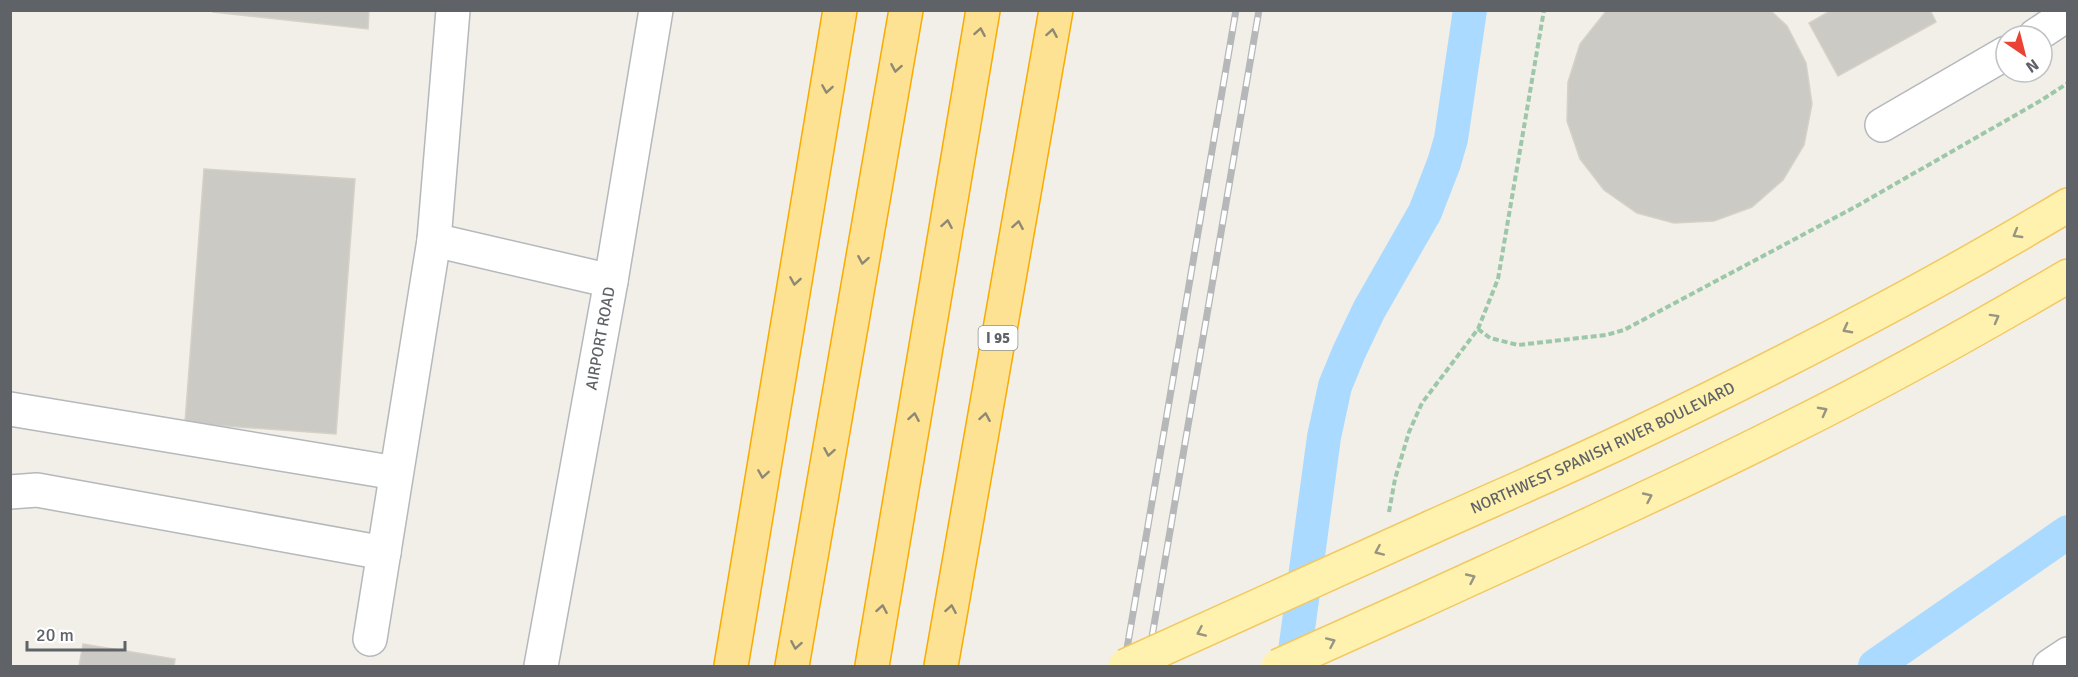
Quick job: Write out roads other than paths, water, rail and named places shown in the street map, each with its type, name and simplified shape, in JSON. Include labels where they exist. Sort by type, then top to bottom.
[{"type":"highway","points":[[731,666],[840,10]]},
{"type":"highway","points":[[792,666],[906,10]]},
{"type":"highway","points":[[872,666],[983,10]]},
{"type":"highway","name":"I 95","points":[[941,666],[1056,10]]},
{"type":"main road","name":"NORTHWEST SPANISH RIVER BOULEVARD","points":[[1125,666],[1637,435],[1746,381],[1949,273],[2067,205]]},
{"type":"main road","points":[[1278,666],[1790,429],[1987,323],[2067,276]]},
{"type":"street","points":[[370,639],[434,240],[453,10]]},
{"type":"street","name":"AIRPORT ROAD","points":[[541,666],[611,281],[656,10]]},
{"type":"street","points":[[2052,24],[2067,14]]},
{"type":"street","points":[[1882,124],[1994,60]]},
{"type":"street","points":[[434,240],[611,281]]},
{"type":"street","points":[[10,409],[396,473]]},
{"type":"street","points":[[10,492],[37,489],[384,553]]},
{"type":"street","points":[[2050,666],[2067,654]]},
{"type":"waterway","points":[[1293,666],[1324,437],[1335,386],[1369,310],[1425,212],[1444,163],[1451,139],[1470,10]]},
{"type":"waterway","points":[[1875,666],[2068,532]]},
{"type":"railway","points":[[1124,666],[1236,10]]},
{"type":"railway","points":[[1147,666],[1259,10]]}]
